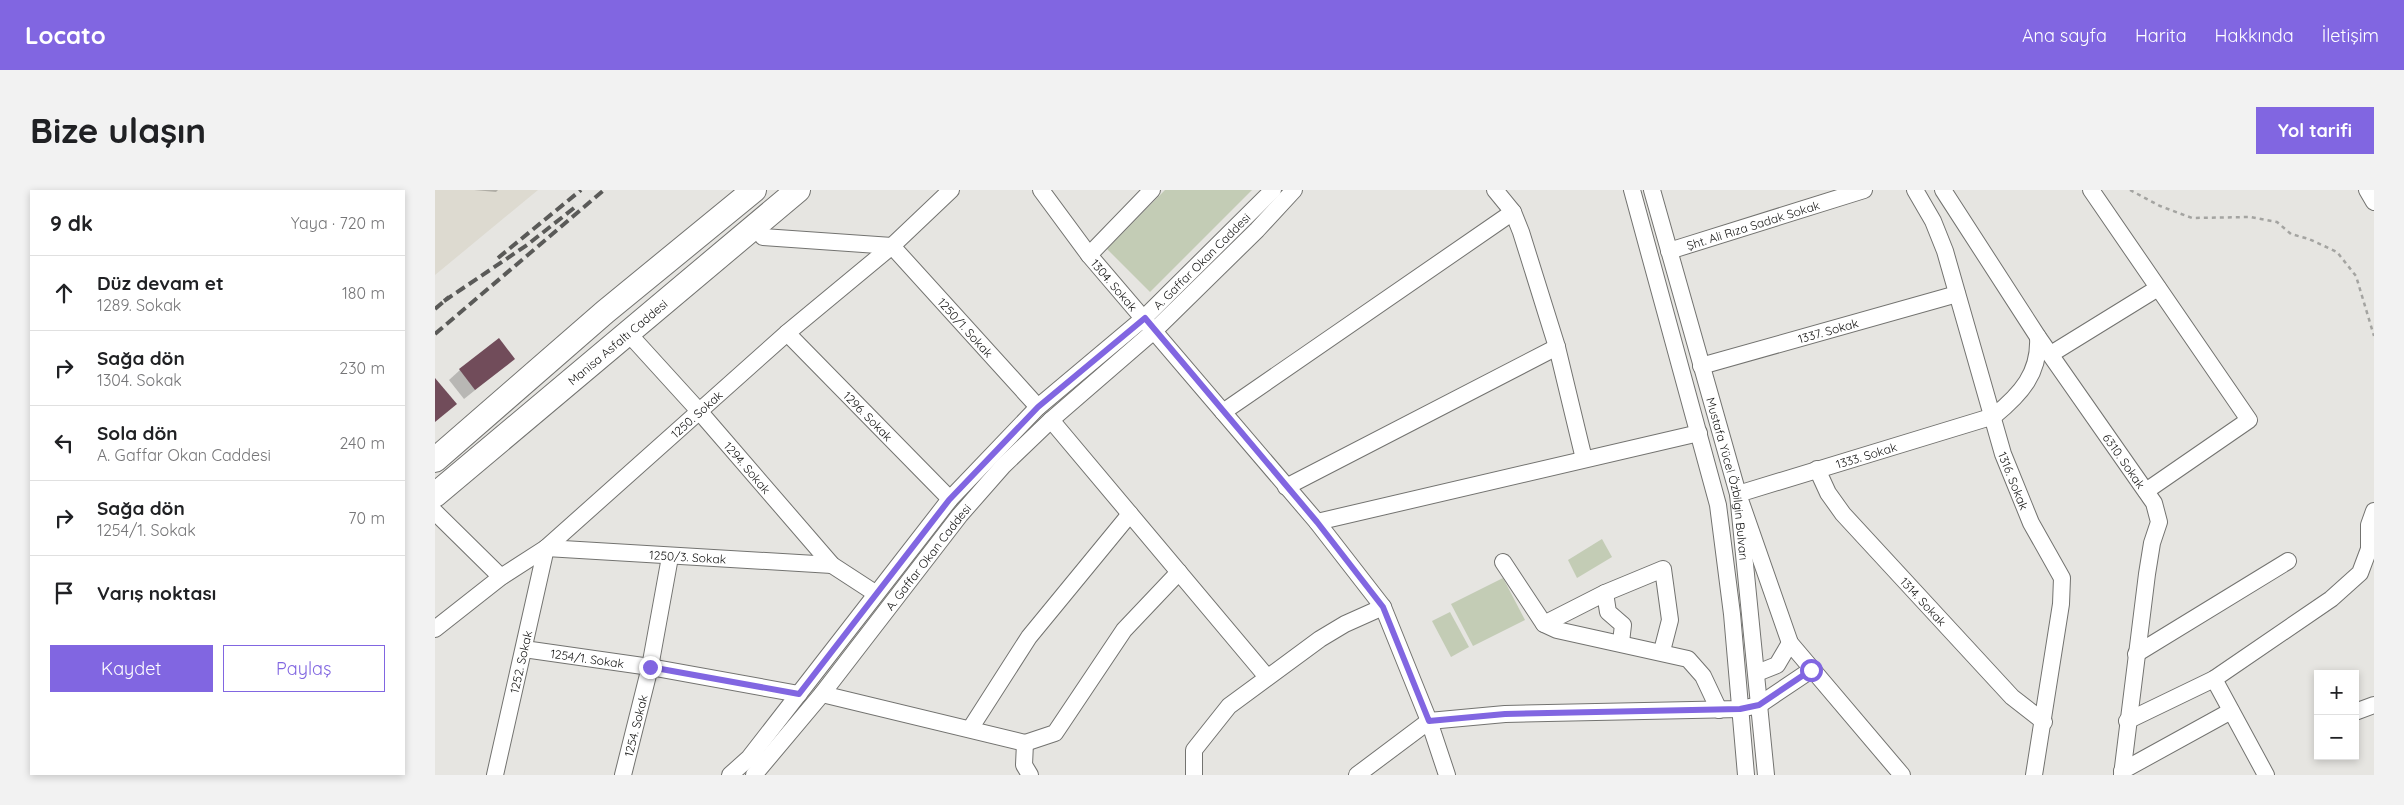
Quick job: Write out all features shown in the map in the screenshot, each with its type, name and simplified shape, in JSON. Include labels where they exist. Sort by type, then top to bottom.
[{"type":"highway","points":[[435,460],[605,312],[754,190]]},
{"type":"highway","name":"Manisa Asfaltı Caddesi","points":[[435,495],[798,190]]},
{"type":"street","name":"1250. Sokak","points":[[435,628],[501,577],[546,548],[787,333],[892,246],[951,190]]},
{"type":"street","name":"1304. Sokak","points":[[1041,190],[1089,255],[1150,324],[1285,487],[1317,522],[1383,607],[1429,721],[1447,775]]},
{"type":"street","points":[[1089,255],[1152,190]]},
{"type":"street","name":"A. Gaffar Okan Caddesi","points":[[730,775],[749,758],[875,593],[949,500],[1038,407],[1150,324],[1273,190]]},
{"type":"street","name":"A. Gaffar Okan Caddesi","points":[[754,775],[821,694],[960,515],[1003,466],[1150,324],[1257,230],[1294,190]]},
{"type":"street","points":[[1495,190],[1513,212],[1521,232],[1557,347],[1584,459]]},
{"type":"street","name":"Mustafa Yücel Özbilgin Bulvarı","points":[[1632,190],[1718,505],[1732,614],[1746,775]]},
{"type":"street","name":"Mustafa Yücel Özbilgin Bulvarı","points":[[1652,190],[1738,494],[1766,775]]},
{"type":"street","name":"Şht. Ali Rıza Sadak Sokak","points":[[1669,251],[1864,190]]},
{"type":"street","name":"1316. Sokak","points":[[1915,190],[1933,221],[1945,251],[1994,416],[2003,454],[2031,523],[2062,578],[2061,604],[2044,722],[2034,775]]},
{"type":"street","name":"6310. Sokak","points":[[1943,190],[2039,337],[2154,503],[2159,522],[2152,543],[2127,721],[2122,773]]},
{"type":"street","points":[[2091,190],[2249,420],[2146,491]]},
{"type":"street","points":[[2367,190],[2374,202]]},
{"type":"street","points":[[1223,412],[1513,212]]},
{"type":"street","points":[[763,237],[892,246]]},
{"type":"street","name":"1250/1. Sokak","points":[[892,246],[1038,407]]},
{"type":"street","points":[[2051,354],[2158,288]]},
{"type":"street","name":"1337. Sokak","points":[[1701,366],[1957,294]]},
{"type":"street","name":"1296. Sokak","points":[[787,333],[949,500]]},
{"type":"street","name":"1294. Sokak","points":[[628,334],[699,411],[832,565],[875,593]]},
{"type":"street","points":[[1994,416],[2016,396],[2035,367],[2039,355],[2039,337]]},
{"type":"street","points":[[1285,487],[1557,347]]},
{"type":"street","name":"1333. Sokak","points":[[1738,494],[1994,416]]},
{"type":"street","points":[[1051,420],[1267,677]]},
{"type":"street","points":[[1317,522],[1699,433]]},
{"type":"street","name":"1314. Sokak","points":[[1817,470],[1828,493],[1843,514],[2012,697],[2044,722]]},
{"type":"street","points":[[1738,494],[1790,644],[1902,775]]},
{"type":"street","points":[[2127,721],[2214,680],[2331,599],[2360,573],[2369,549],[2369,525],[2374,511]]},
{"type":"street","points":[[435,512],[501,577]]},
{"type":"street","points":[[970,730],[1029,637],[1130,514]]},
{"type":"street","name":"1250/3. Sokak","points":[[546,548],[670,557],[832,565]]},
{"type":"street","name":"1252. Sokak","points":[[495,775],[546,548]]},
{"type":"street","name":"1254. Sokak","points":[[623,775],[650,667],[670,557]]},
{"type":"street","points":[[2137,654],[2288,561]]},
{"type":"street","points":[[1503,562],[1544,624],[1557,630],[1621,642],[1688,659],[1703,676],[1719,710]]},
{"type":"street","points":[[1544,624],[1605,594],[1663,569],[1670,620],[1661,651]]},
{"type":"street","points":[[821,694],[1025,743],[1055,733],[1124,630],[1179,572]]},
{"type":"street","points":[[1605,594],[1608,612],[1623,625],[1621,642]]},
{"type":"street","points":[[1194,775],[1194,750],[1229,706],[1267,677],[1345,624],[1383,607]]},
{"type":"street","points":[[1757,673],[1777,665],[1790,644]]},
{"type":"street","name":"1254/1. Sokak","points":[[524,649],[650,667],[799,694]]},
{"type":"street","points":[[1357,775],[1429,721],[1505,714],[1740,709],[1759,705],[1811,670]]},
{"type":"street","points":[[2214,680],[2266,775]]},
{"type":"street","points":[[2359,711],[2374,706]]},
{"type":"street","points":[[2122,773],[2231,711]]},
{"type":"street","points":[[1025,743],[1024,764],[1030,775]]},
{"type":"path","points":[[2130,190],[2160,206],[2192,218],[2251,217],[2277,222],[2291,234],[2309,239],[2337,252],[2356,276],[2374,336]]},
{"type":"shaded area","points":[[435,190],[538,190],[435,275]]},
{"type":"green space","points":[[1165,190],[1252,190],[1150,292],[1107,249]]},
{"type":"green space","points":[[1602,539],[1612,557],[1577,578],[1568,560]]},
{"type":"green space","points":[[1503,578],[1525,620],[1473,646],[1451,604]]},
{"type":"green space","points":[[1450,612],[1469,647],[1451,657],[1432,621]]},
{"type":"building","points":[[499,338],[515,359],[475,390],[459,369]]},
{"type":"building","points":[[435,378],[457,404],[435,422]]},
{"type":"railway","points":[[498,258],[581,190]]},
{"type":"railway","points":[[435,334],[604,190]]},
{"type":"railway","points":[[444,301],[527,245],[574,208]]},
{"type":"railway","points":[[435,309],[449,297]]},
{"type":"route","points":[[650,667],[799,694],[875,593],[949,500],[1038,407],[1145,318],[1285,487],[1317,522],[1383,607],[1429,721],[1505,714],[1740,709],[1759,705],[1811,670]]}]
